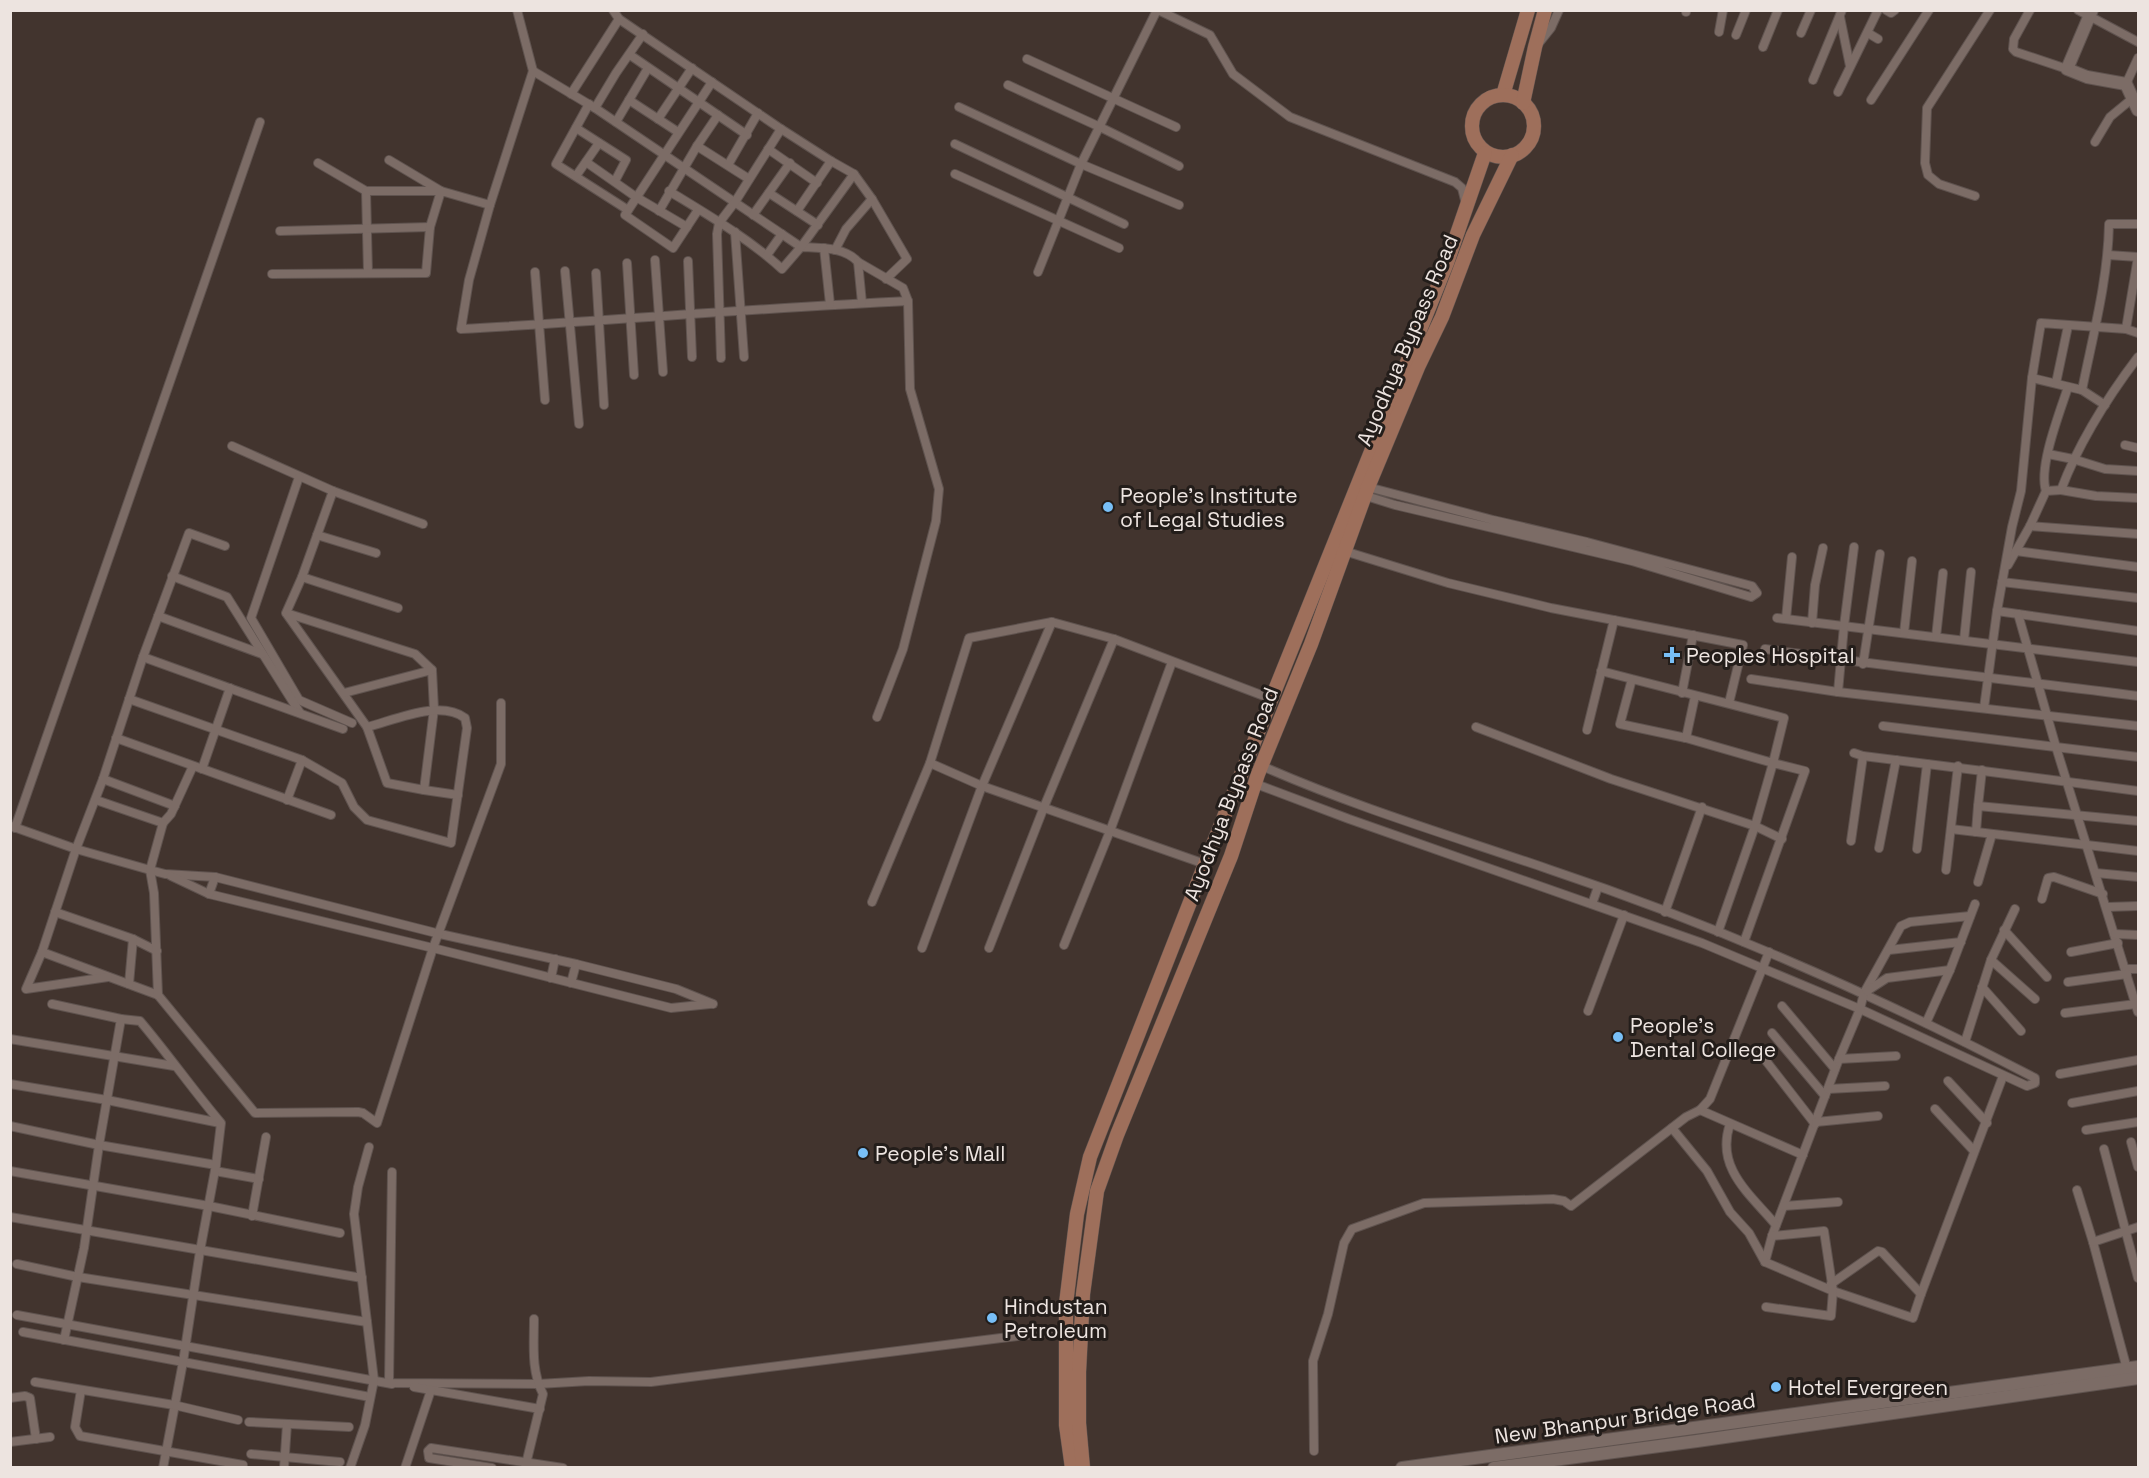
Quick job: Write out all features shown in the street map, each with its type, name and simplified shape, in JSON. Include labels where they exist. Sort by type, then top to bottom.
[{"type":"main road","points":[[1523,102],[1534,47],[1545,10]]},
{"type":"main road","points":[[1507,95],[1525,15]]},
{"type":"main road","points":[[1507,95],[1523,102],[1530,112],[1533,120],[1533,134],[1525,147],[1512,155],[1503,157],[1485,153],[1474,136],[1472,123],[1476,110],[1483,101],[1494,96],[1507,95]]},
{"type":"main road","name":"Ayodhya Bypass Road","points":[[1083,1467],[1072,1414],[1079,1372],[1089,1241],[1099,1187],[1117,1135],[1231,856],[1339,549],[1403,388],[1485,153]]},
{"type":"main road","name":"Ayodhya Bypass Road","points":[[1403,388],[1442,317],[1473,235],[1512,155]]},
{"type":"main road","name":"Ayodhya Bypass Road","points":[[1072,1467],[1072,1414],[1065,1304],[1077,1214],[1090,1157],[1272,699],[1339,549]]},
{"type":"main road","points":[[1244,768],[1259,775]]},
{"type":"main road","points":[[1065,1304],[1083,1304]]},
{"type":"street","points":[[517,10],[533,71],[490,204],[469,280],[461,329],[689,316],[830,304],[908,301]]},
{"type":"street","points":[[613,10],[619,19],[781,129],[854,174],[872,199],[907,259],[886,279]]},
{"type":"street","points":[[1038,272],[1081,164],[1158,10],[1210,35],[1233,74],[1290,117],[1455,182],[1462,188],[1467,208]]},
{"type":"street","points":[[1534,47],[1551,28],[1559,10]]},
{"type":"street","points":[[1719,32],[1723,10]]},
{"type":"street","points":[[1736,35],[1746,10]]},
{"type":"street","points":[[1763,47],[1778,10]]},
{"type":"street","points":[[1801,33],[1811,10]]},
{"type":"street","points":[[1838,92],[1878,10]]},
{"type":"street","points":[[1886,10],[1891,13],[1895,10]]},
{"type":"street","points":[[1871,100],[1929,10]]},
{"type":"street","points":[[1975,196],[1939,184],[1928,175],[1925,163],[1927,108],[1990,10]]},
{"type":"street","points":[[2030,10],[2014,39],[2013,49],[2016,52],[2087,77],[2126,84]]},
{"type":"street","points":[[2067,69],[2086,12],[2139,42]]},
{"type":"street","points":[[1840,13],[1850,66]]},
{"type":"street","points":[[1813,80],[1840,13]]},
{"type":"street","points":[[571,94],[619,19]]},
{"type":"street","points":[[1868,33],[1878,39]]},
{"type":"street","points":[[628,210],[556,164],[576,128],[644,34]]},
{"type":"street","points":[[630,56],[747,135]]},
{"type":"street","points":[[2126,84],[2139,58]]},
{"type":"street","points":[[1027,59],[1176,127]]},
{"type":"street","points":[[616,122],[648,68]]},
{"type":"street","points":[[658,119],[692,68]]},
{"type":"street","points":[[533,71],[592,106],[801,247],[824,248],[853,256],[858,262],[903,288],[908,301],[910,389],[939,489],[936,521],[918,594],[903,649],[877,717]]},
{"type":"street","points":[[698,210],[673,248],[625,215],[712,82]]},
{"type":"street","points":[[2126,84],[2139,110]]},
{"type":"street","points":[[1008,85],[1100,126],[1179,166]]},
{"type":"street","points":[[2096,142],[2110,117],[2133,98]]},
{"type":"street","points":[[629,100],[678,132]]},
{"type":"street","points":[[959,107],[1081,164],[1179,205]]},
{"type":"street","points":[[728,165],[758,113]]},
{"type":"street","points":[[659,211],[669,191],[718,115]]},
{"type":"street","points":[[165,874],[215,877],[440,934],[676,988],[713,1004],[671,1008],[209,894],[165,874],[76,849],[13,827],[260,122]]},
{"type":"street","points":[[576,128],[626,160],[615,181]]},
{"type":"street","points":[[721,358],[718,314],[717,234],[719,223],[781,129]]},
{"type":"street","points":[[576,176],[599,143]]},
{"type":"street","points":[[955,144],[1125,224]]},
{"type":"street","points":[[697,146],[749,179]]},
{"type":"street","points":[[768,149],[817,183]]},
{"type":"street","points":[[389,160],[441,191]]},
{"type":"street","points":[[797,211],[831,161]]},
{"type":"street","points":[[586,162],[636,197],[687,227]]},
{"type":"street","points":[[318,163],[366,190],[441,191],[490,204]]},
{"type":"street","points":[[753,215],[790,163]]},
{"type":"street","points":[[669,191],[735,232],[782,269],[818,225],[854,174]]},
{"type":"street","points":[[955,174],[1119,248]]},
{"type":"street","points":[[366,190],[368,273]]},
{"type":"street","points":[[272,274],[426,273],[430,227],[441,191]]},
{"type":"street","points":[[769,193],[818,225]]},
{"type":"street","points":[[835,250],[846,229],[872,199]]},
{"type":"street","points":[[2082,390],[2108,255],[2109,224],[2139,224]]},
{"type":"street","points":[[280,231],[430,227]]},
{"type":"street","points":[[735,232],[744,357]]},
{"type":"street","points":[[767,255],[782,234]]},
{"type":"street","points":[[824,248],[830,304]]},
{"type":"street","points":[[2108,255],[2138,257],[2126,329]]},
{"type":"street","points":[[656,260],[663,372]]},
{"type":"street","points":[[688,261],[692,357]]},
{"type":"street","points":[[858,262],[862,303]]},
{"type":"street","points":[[627,263],[634,375]]},
{"type":"street","points":[[565,271],[579,424]]},
{"type":"street","points":[[535,272],[545,400]]},
{"type":"street","points":[[596,273],[604,405]]},
{"type":"street","points":[[1984,708],[1997,611],[2012,526],[2021,491],[2032,378],[2041,323],[2126,329],[2139,333]]},
{"type":"street","points":[[2056,383],[2068,326]]},
{"type":"street","points":[[2061,490],[2073,459],[2105,405],[2139,357]]},
{"type":"street","points":[[2032,378],[2082,390],[2105,405]]},
{"type":"street","points":[[2005,571],[2046,491],[2043,481],[2048,454],[2068,387]]},
{"type":"street","points":[[2125,445],[2139,448]]},
{"type":"street","points":[[232,446],[299,477],[423,524]]},
{"type":"street","points":[[2048,454],[2105,469],[2139,471]]},
{"type":"street","points":[[299,477],[251,618],[299,700],[352,723]]},
{"type":"street","points":[[286,613],[302,577],[333,490]]},
{"type":"street","points":[[1361,490],[1396,501],[1632,561],[1751,597],[1757,593],[1752,586],[1587,542],[1396,501]]},
{"type":"street","points":[[2046,491],[2061,490],[2096,496],[2139,498]]},
{"type":"street","points":[[2030,526],[2139,534]]},
{"type":"street","points":[[112,977],[26,989],[42,952],[76,849],[96,800],[143,657],[189,533],[225,546]]},
{"type":"street","points":[[317,535],[376,554]]},
{"type":"street","points":[[1838,692],[1854,547]]},
{"type":"street","points":[[1812,623],[1815,585],[1823,548]]},
{"type":"street","points":[[1339,549],[1448,583],[1551,608],[1743,645],[1729,704]]},
{"type":"street","points":[[2016,551],[2139,567]]},
{"type":"street","points":[[1863,664],[1880,554]]},
{"type":"street","points":[[1792,557],[1782,618],[2139,663]]},
{"type":"street","points":[[1904,633],[1912,561]]},
{"type":"street","points":[[1964,640],[1971,572]]},
{"type":"street","points":[[1936,637],[1943,573]]},
{"type":"street","points":[[172,576],[227,597],[300,713]]},
{"type":"street","points":[[302,577],[398,608]]},
{"type":"street","points":[[2002,582],[2139,598]]},
{"type":"street","points":[[1997,611],[2139,631]]},
{"type":"street","points":[[286,613],[415,654],[432,670],[434,709],[424,790]]},
{"type":"street","points":[[286,613],[367,727],[387,783],[458,795]]},
{"type":"street","points":[[2018,614],[2066,782],[2137,1007],[2065,1013]]},
{"type":"street","points":[[158,616],[262,654]]},
{"type":"street","points":[[1587,730],[1614,620]]},
{"type":"street","points":[[872,902],[930,763],[969,638],[1052,622],[1114,639],[1272,699]]},
{"type":"street","points":[[922,948],[982,786],[1052,622]]},
{"type":"street","points":[[1682,693],[1693,635]]},
{"type":"street","points":[[989,948],[1044,807],[1114,639]]},
{"type":"street","points":[[1765,649],[1863,664],[1987,676],[2139,696]]},
{"type":"street","points":[[143,657],[343,729]]},
{"type":"street","points":[[1064,945],[1110,831],[1172,662]]},
{"type":"street","points":[[344,693],[432,670]]},
{"type":"street","points":[[1601,671],[1784,718],[1755,826],[1718,932]]},
{"type":"street","points":[[1632,679],[1620,724],[1686,738],[1805,771],[1744,942]]},
{"type":"street","points":[[1751,679],[1838,692],[2139,726]]},
{"type":"street","points":[[202,769],[230,688]]},
{"type":"street","points":[[1686,738],[1695,696]]},
{"type":"street","points":[[129,699],[302,760],[342,783],[354,807],[367,820],[451,843],[467,728],[465,718],[459,714],[434,709],[367,727]]},
{"type":"street","points":[[42,952],[158,995],[255,1113],[358,1112],[377,1123],[433,948],[501,764],[501,703]]},
{"type":"street","points":[[1883,726],[2139,758]]},
{"type":"street","points":[[1476,727],[1611,779],[1755,826],[1782,839]]},
{"type":"street","points":[[116,738],[331,815]]},
{"type":"street","points":[[1851,841],[1858,754],[2139,791]]},
{"type":"street","points":[[287,800],[302,760]]},
{"type":"street","points":[[1879,848],[1896,760]]},
{"type":"street","points":[[930,763],[982,786],[1205,864]]},
{"type":"street","points":[[1917,849],[1927,764]]},
{"type":"street","points":[[158,995],[154,893],[150,870],[163,823],[171,814],[193,766]]},
{"type":"street","points":[[1946,870],[1958,766]]},
{"type":"street","points":[[1976,832],[1982,770]]},
{"type":"street","points":[[1259,775],[1356,805],[1598,887],[1744,942],[1864,993],[2035,1078],[2036,1083],[2027,1086],[1860,1009],[1674,933],[1349,819],[1259,775]]},
{"type":"street","points":[[103,779],[175,806]]},
{"type":"street","points":[[96,800],[163,823]]},
{"type":"street","points":[[1349,819],[1356,805]]},
{"type":"street","points":[[1978,806],[2139,821]]},
{"type":"street","points":[[1665,912],[1702,807]]},
{"type":"street","points":[[1951,829],[2139,851]]},
{"type":"street","points":[[1978,882],[1992,834]]},
{"type":"street","points":[[2096,873],[2139,877]]},
{"type":"street","points":[[2042,899],[2048,878],[2054,876],[2103,894]]},
{"type":"street","points":[[209,894],[215,877]]},
{"type":"street","points":[[1592,904],[1598,887]]},
{"type":"street","points":[[1926,1023],[1976,904]]},
{"type":"street","points":[[2107,906],[2139,906]]},
{"type":"street","points":[[1965,1042],[1991,960],[2015,909]]},
{"type":"street","points":[[55,912],[133,939],[157,951]]},
{"type":"street","points":[[1588,1011],[1624,915]]},
{"type":"street","points":[[1765,1262],[1776,1225],[1860,1009],[1864,993],[1901,926],[1910,922],[1970,916]]},
{"type":"street","points":[[1674,933],[1679,917]]},
{"type":"street","points":[[2004,930],[2047,977]]},
{"type":"street","points":[[2071,952],[2116,938],[2139,935]]},
{"type":"street","points":[[129,984],[133,939]]},
{"type":"street","points":[[1889,950],[1960,942]]},
{"type":"street","points":[[1314,1451],[1313,1361],[1328,1314],[1344,1243],[1352,1229],[1424,1203],[1553,1199],[1564,1201],[1572,1206],[1672,1128],[1691,1114],[1701,1110],[1710,1099],[1769,952]]},
{"type":"street","points":[[551,978],[555,959]]},
{"type":"street","points":[[1991,960],[2035,999]]},
{"type":"street","points":[[571,983],[576,964]]},
{"type":"street","points":[[2068,982],[2139,969]]},
{"type":"street","points":[[1864,993],[1887,978],[1950,970]]},
{"type":"street","points":[[1982,987],[2021,1031]]},
{"type":"street","points":[[52,1004],[140,1021],[221,1124],[183,1362],[163,1467]]},
{"type":"street","points":[[1782,1006],[1835,1070]]},
{"type":"street","points":[[64,1340],[94,1187],[121,1019]]},
{"type":"street","points":[[1772,1033],[1827,1093]]},
{"type":"street","points":[[10,1039],[174,1066]]},
{"type":"street","points":[[1839,1059],[1896,1056]]},
{"type":"street","points":[[1763,1057],[1816,1123]]},
{"type":"street","points":[[2060,1074],[2139,1060]]},
{"type":"street","points":[[1672,1128],[1707,1171],[1730,1212],[1749,1233],[1765,1262],[1913,1318],[2003,1076]]},
{"type":"street","points":[[1948,1081],[1987,1123]]},
{"type":"street","points":[[10,1084],[107,1100],[221,1124]]},
{"type":"street","points":[[1827,1093],[1885,1086]]},
{"type":"street","points":[[2073,1103],[2139,1091]]},
{"type":"street","points":[[1935,1109],[1974,1151]]},
{"type":"street","points":[[1701,1110],[1803,1155]]},
{"type":"street","points":[[1816,1123],[1878,1116]]},
{"type":"street","points":[[2085,1130],[2139,1122]]},
{"type":"street","points":[[1730,1124],[1725,1145],[1729,1163],[1740,1183],[1776,1225]]},
{"type":"street","points":[[10,1126],[258,1179]]},
{"type":"street","points":[[252,1216],[266,1137]]},
{"type":"street","points":[[2132,1142],[2139,1167]]},
{"type":"street","points":[[350,1467],[365,1425],[374,1380],[354,1214],[358,1187],[369,1147]]},
{"type":"street","points":[[2104,1149],[2139,1278]]},
{"type":"street","points":[[10,1170],[340,1233]]},
{"type":"street","points":[[389,1383],[392,1172]]},
{"type":"street","points":[[2077,1190],[2133,1368]]},
{"type":"street","points":[[1784,1206],[1838,1202]]},
{"type":"street","points":[[10,1217],[362,1278]]},
{"type":"street","points":[[2093,1242],[2139,1227]]},
{"type":"street","points":[[1766,1307],[1831,1316],[1832,1287],[1824,1231],[1772,1236]]},
{"type":"street","points":[[1832,1287],[1878,1251],[1882,1252],[1921,1294]]},
{"type":"street","points":[[17,1264],[78,1277],[367,1322]]},
{"type":"street","points":[[17,1315],[540,1409]]},
{"type":"street","points":[[526,1465],[543,1394],[538,1384],[533,1360],[534,1319]]},
{"type":"street","points":[[389,1383],[651,1382],[1065,1330]]},
{"type":"street","points":[[23,1332],[370,1397]]},
{"type":"street","name":"New Bhanpur Bridge Road","points":[[1402,1467],[2133,1368]]},
{"type":"street","name":"New Bhanpur Bridge Road","points":[[1494,1467],[1696,1442],[2139,1378]]},
{"type":"street","points":[[35,1382],[174,1405],[238,1420]]},
{"type":"street","points":[[81,1390],[75,1427],[80,1436],[243,1466]]},
{"type":"street","points":[[405,1467],[430,1390]]},
{"type":"street","points":[[10,1398],[25,1396],[30,1398],[36,1439]]},
{"type":"street","points":[[249,1422],[349,1427]]},
{"type":"street","points":[[284,1467],[287,1424]]},
{"type":"street","points":[[10,1442],[50,1437]]},
{"type":"street","points":[[492,1467],[429,1458],[428,1451],[431,1448],[526,1465],[563,1467]]},
{"type":"street","points":[[251,1454],[340,1462]]},
{"type":"place","name":"People's Institute of Legal Studies","points":[[1108,507]]},
{"type":"place","name":"Peoples Hospital","points":[[1672,655]]},
{"type":"place","name":"People's Dental College","points":[[1618,1037]]},
{"type":"place","name":"People's Mall","points":[[863,1153]]},
{"type":"place","name":"Hindustan Petroleum","points":[[992,1318]]},
{"type":"place","name":"Hotel Evergreen","points":[[1776,1387]]}]
